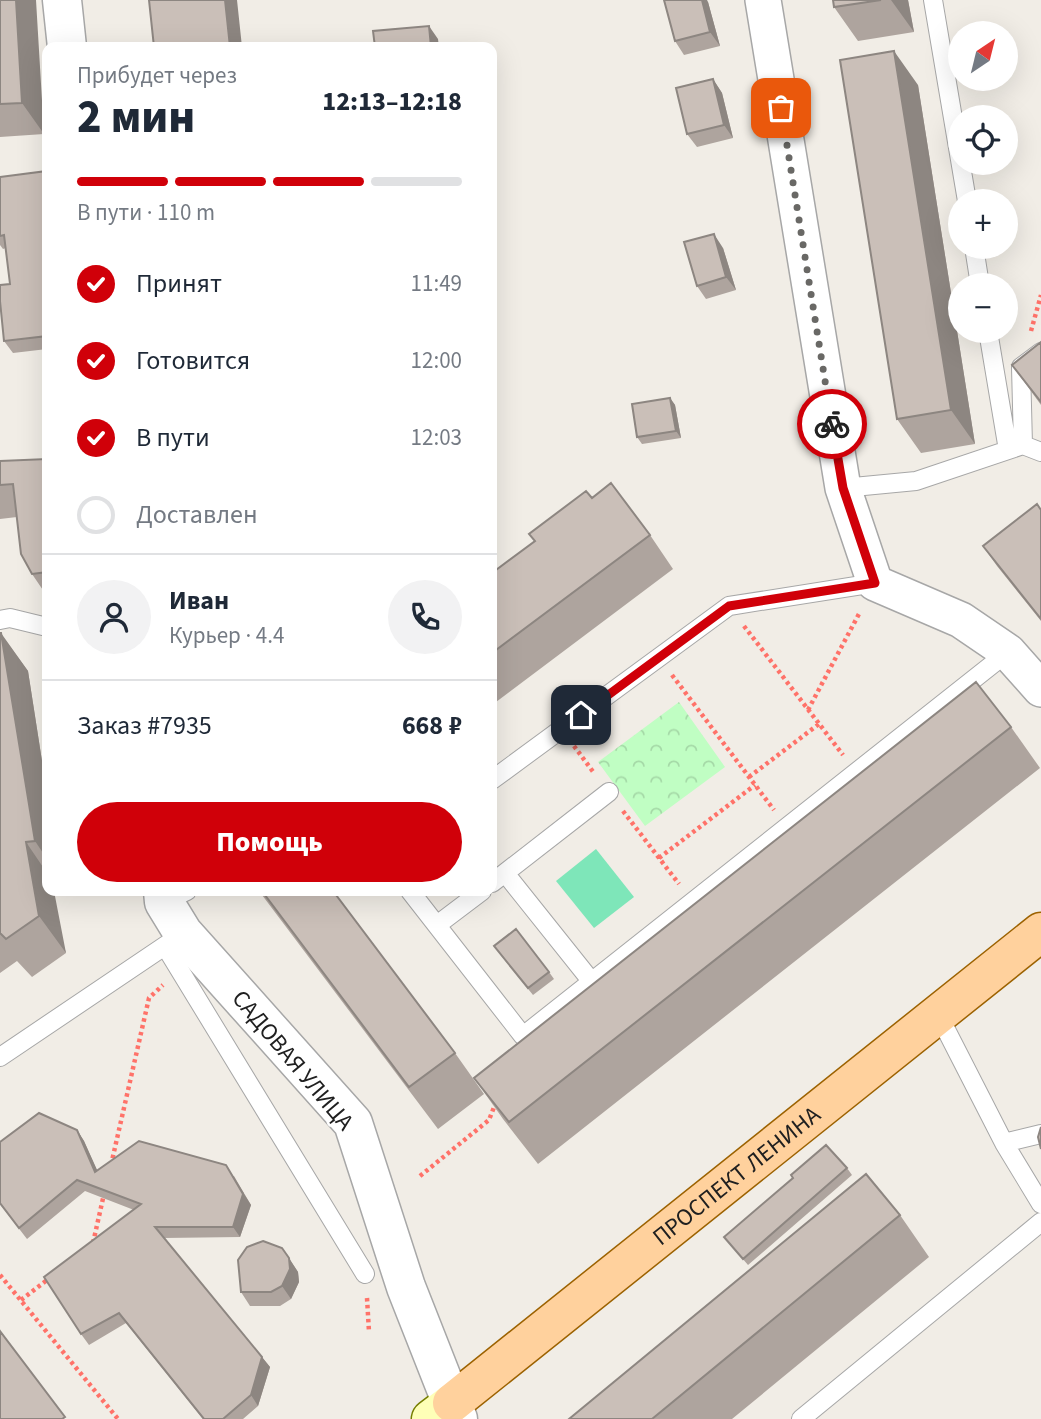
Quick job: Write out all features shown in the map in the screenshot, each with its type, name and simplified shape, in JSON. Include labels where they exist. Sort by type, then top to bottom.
[{"type":"main road","name":"ПРОСПЕКТ ЛЕНИНА","points":[[447,1414],[1041,932]]},
{"type":"street","points":[[62,0],[66,42]]},
{"type":"street","points":[[763,0],[843,488],[875,583],[961,621],[1008,652],[1041,689]]},
{"type":"street","name":"САДОВАЯ УЛИЦА","points":[[172,912],[353,1124],[447,1414]]},
{"type":"lane","points":[[933,0],[965,189]]},
{"type":"lane","points":[[991,343],[1015,448]]},
{"type":"lane","points":[[1015,448],[1021,367],[1041,352]]},
{"type":"lane","points":[[843,488],[916,481],[1015,448],[1041,452]]},
{"type":"lane","points":[[497,776],[729,606],[875,583]]},
{"type":"lane","points":[[0,620],[10,618],[42,626]]},
{"type":"lane","points":[[414,896],[523,1036],[1008,652]]},
{"type":"lane","points":[[592,982],[499,878],[609,792]]},
{"type":"lane","points":[[437,925],[475,896]]},
{"type":"lane","points":[[0,1058],[172,912],[365,1274]]},
{"type":"lane","points":[[938,1014],[1004,1143],[1041,1204]]},
{"type":"lane","points":[[1004,1143],[1041,1134]]},
{"type":"lane","points":[[801,1419],[1041,1222]]},
{"type":"path","points":[[808,710],[875,583]]},
{"type":"path","points":[[729,606],[856,772]]},
{"type":"path","points":[[659,657],[787,827]]},
{"type":"path","points":[[749,777],[819,724]]},
{"type":"path","points":[[561,729],[692,902]]},
{"type":"path","points":[[659,858],[755,785]]},
{"type":"path","points":[[110,1168],[149,998],[167,981]]},
{"type":"path","points":[[420,1175],[489,1120],[499,1096]]},
{"type":"path","points":[[92,1246],[104,1194]]},
{"type":"path","points":[[0,1275],[118,1419]]},
{"type":"path","points":[[21,1300],[51,1277]]},
{"type":"green space","points":[[679,702],[725,767],[645,826],[598,762]]},
{"type":"green space","points":[[596,849],[634,897],[594,928],[556,881]]},
{"type":"building","points":[[0,0],[16,0],[22,103],[0,104]]},
{"type":"building","points":[[149,0],[225,0],[229,42],[153,42]]},
{"type":"building","points":[[664,0],[702,0],[710,32],[675,41]]},
{"type":"building","points":[[833,0],[881,0],[834,7]]},
{"type":"building","points":[[429,26],[431,42],[374,42],[373,31]]},
{"type":"building","points":[[894,51],[951,410],[897,419],[840,60]]},
{"type":"building","points":[[713,79],[724,125],[687,134],[676,88]]},
{"type":"building","points":[[42,172],[42,337],[4,341],[0,285],[10,284],[4,235],[0,236],[0,177]]},
{"type":"building","points":[[714,234],[726,277],[697,286],[684,242]]},
{"type":"building","points":[[1041,342],[1041,402],[1012,365]]},
{"type":"building","points":[[670,398],[676,431],[637,437],[632,404]]},
{"type":"building","points":[[42,459],[42,573],[32,574],[21,554],[13,484],[0,485],[0,461]]},
{"type":"building","points":[[611,483],[650,535],[497,649],[497,569],[535,541],[529,534],[586,491],[592,498]]},
{"type":"building","points":[[1037,504],[1041,510],[1041,619],[983,546]]},
{"type":"building","points":[[0,633],[35,841],[26,842],[39,916],[6,939],[0,933]]},
{"type":"building","points":[[976,682],[1011,727],[509,1122],[474,1078]]},
{"type":"building","points":[[266,896],[337,896],[455,1053],[409,1087]]},
{"type":"building","points":[[516,929],[549,972],[528,988],[494,946]]},
{"type":"building","points":[[39,1113],[77,1130],[95,1172],[139,1141],[226,1165],[243,1194],[233,1227],[155,1227],[262,1357],[251,1395],[223,1419],[204,1419],[119,1313],[81,1334],[44,1277],[141,1204],[77,1180],[19,1228],[0,1203],[0,1142]]},
{"type":"building","points":[[1041,1127],[1041,1149],[1038,1137]]},
{"type":"building","points":[[826,1145],[847,1168],[743,1259],[724,1237],[793,1178],[791,1175]]},
{"type":"building","points":[[866,1174],[900,1215],[652,1419],[569,1419]]},
{"type":"building","points":[[263,1241],[282,1248],[289,1258],[290,1269],[282,1286],[271,1292],[241,1292],[238,1260],[247,1247]]},
{"type":"building","points":[[0,1331],[65,1417],[0,1419]]},
{"type":"way so far","points":[[781,108],[832,424]]},
{"type":"route","points":[[581,715],[729,606],[875,583],[843,488],[832,424]]}]
